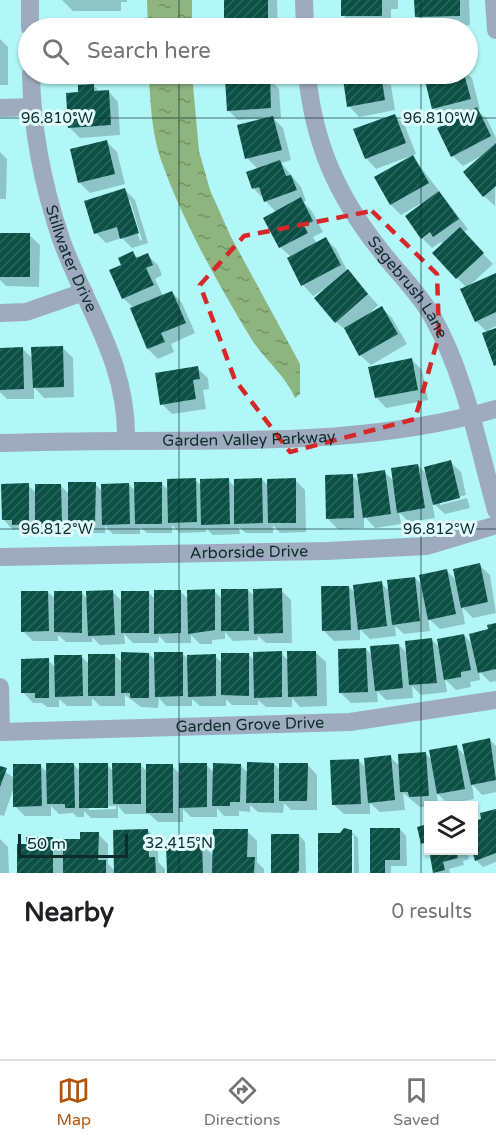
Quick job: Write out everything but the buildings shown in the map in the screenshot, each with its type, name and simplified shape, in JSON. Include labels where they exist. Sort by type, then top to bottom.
[{"type":"street","points":[[30,0],[30,18]]},
{"type":"street","points":[[304,0],[304,18]]},
{"type":"street","points":[[494,0],[496,30]]},
{"type":"street","name":"Stillwater Drive","points":[[31,84],[32,107],[43,177],[62,240],[112,354],[119,376],[126,414],[126,441]]},
{"type":"street","name":"Sagebrush Lane","points":[[308,84],[310,107],[324,159],[344,200],[371,239],[431,314],[453,361],[496,510]]},
{"type":"street","points":[[0,108],[32,107]]},
{"type":"street","points":[[0,313],[26,312],[84,292]]},
{"type":"street","name":"Garden Valley Parkway","points":[[0,443],[214,441],[363,435],[470,417],[496,409]]},
{"type":"street","name":"Arborside Drive","points":[[0,557],[327,551],[427,546],[496,525]]},
{"type":"street","points":[[0,687],[1,732]]},
{"type":"street","name":"Garden Grove Drive","points":[[1,732],[350,722],[496,700]]},
{"type":"highlighted area","points":[[372,211],[437,274],[439,335],[415,419],[290,452],[235,380],[200,285],[244,236]]},
{"type":"water","points":[[147,0],[192,0],[192,18],[148,18]]},
{"type":"water","points":[[150,84],[193,84],[199,151],[210,190],[231,237],[300,364],[300,394],[295,398],[286,382],[252,340],[190,229],[161,160],[155,139]]}]
